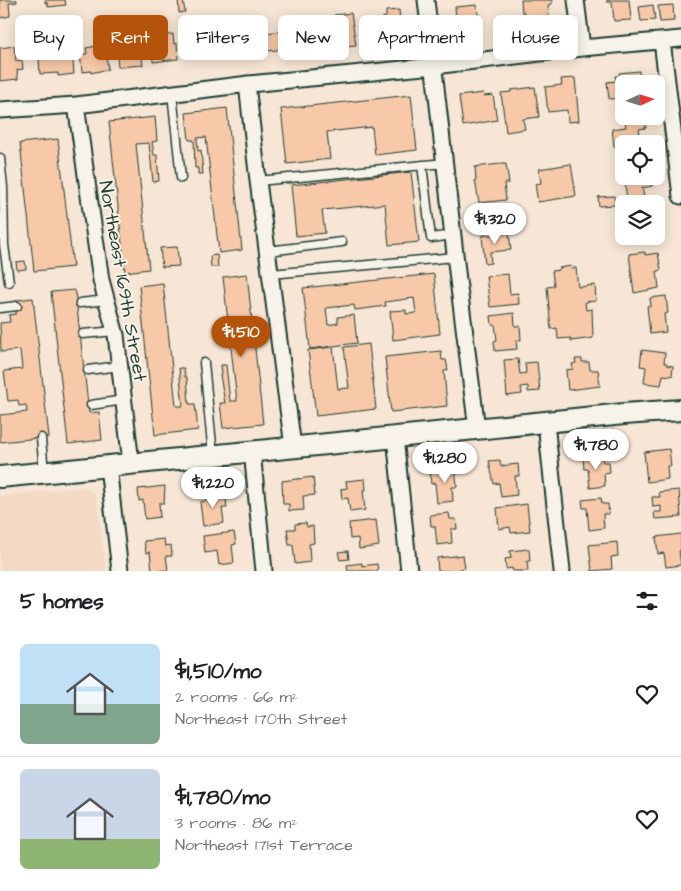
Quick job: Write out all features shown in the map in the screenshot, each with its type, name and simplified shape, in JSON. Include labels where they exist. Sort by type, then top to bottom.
[{"type":"street","points":[[426,0],[455,258],[477,429]]},
{"type":"street","points":[[576,0],[582,48]]},
{"type":"street","points":[[0,110],[76,105],[248,84],[681,39]]},
{"type":"street","points":[[662,41],[681,196]]},
{"type":"street","points":[[248,84],[258,181],[293,447]]},
{"type":"street","name":"Northeast 169th Street","points":[[76,105],[101,280],[115,331],[131,463]]},
{"type":"street","points":[[0,477],[681,410]]},
{"type":"street","points":[[546,422],[562,571]]},
{"type":"street","points":[[396,437],[409,571]]},
{"type":"street","points":[[252,451],[264,571]]},
{"type":"street","points":[[108,466],[120,571]]},
{"type":"lane","points":[[172,93],[181,178]]},
{"type":"lane","points":[[0,158],[3,187],[4,245],[9,282]]},
{"type":"lane","points":[[258,181],[444,163]]},
{"type":"lane","points":[[422,165],[431,238],[453,235]]},
{"type":"lane","points":[[268,251],[342,242]]},
{"type":"lane","points":[[271,274],[455,258]]},
{"type":"lane","points":[[80,303],[106,300]]},
{"type":"lane","points":[[0,308],[17,306]]},
{"type":"lane","points":[[83,334],[115,331]]},
{"type":"lane","points":[[204,363],[213,455]]},
{"type":"lane","points":[[88,370],[120,366]]},
{"type":"lane","points":[[91,405],[124,400]]},
{"type":"lane","points":[[41,438],[44,472]]},
{"type":"shaded area","points":[[82,487],[94,493],[98,505],[106,571],[0,571],[0,496]]},
{"type":"building","points":[[0,0],[17,0],[17,2],[9,3],[10,16],[0,18]]},
{"type":"building","points":[[45,0],[65,0],[66,5],[48,7],[48,3],[45,3]]},
{"type":"building","points":[[178,0],[183,0],[185,12],[179,13]]},
{"type":"building","points":[[521,0],[552,0],[552,4],[548,5],[549,15],[525,15],[524,12],[522,12]]},
{"type":"building","points":[[607,0],[629,0],[631,20],[614,21],[612,2],[607,2]]},
{"type":"building","points":[[477,5],[478,15],[456,15],[455,7]]},
{"type":"building","points":[[653,5],[655,20],[641,21],[639,7]]},
{"type":"building","points":[[673,5],[674,21],[660,22],[658,6]]},
{"type":"building","points":[[399,10],[399,15],[386,15],[386,11]]},
{"type":"building","points":[[351,13],[356,45],[349,46],[349,15],[334,15]]},
{"type":"building","points":[[278,32],[278,50],[268,51],[268,33]]},
{"type":"building","points":[[168,34],[173,34],[174,44],[177,43],[178,59],[153,62],[153,60],[168,60]]},
{"type":"building","points":[[14,46],[15,60],[22,60],[23,69],[17,70],[18,79],[0,81],[0,48]]},
{"type":"building","points":[[93,47],[93,60],[107,60],[108,69],[91,73],[91,71],[82,72],[81,60],[83,60],[83,54],[87,54],[86,48]]},
{"type":"building","points":[[39,60],[73,60],[74,74],[58,76],[58,73],[40,74]]},
{"type":"building","points":[[117,60],[142,60],[143,65],[118,67]]},
{"type":"building","points":[[639,71],[639,75],[620,75],[619,73]]},
{"type":"building","points":[[575,78],[579,121],[568,122],[567,110],[548,112],[545,87],[562,85],[561,79]]},
{"type":"building","points":[[615,81],[615,99],[609,99],[607,82]]},
{"type":"building","points":[[535,87],[539,117],[523,119],[525,129],[506,132],[501,93]]},
{"type":"building","points":[[483,93],[484,96],[493,95],[497,120],[463,126],[459,96]]},
{"type":"building","points":[[411,95],[417,150],[375,155],[372,127],[327,132],[330,159],[287,164],[281,109]]},
{"type":"building","points":[[227,108],[242,250],[219,253],[206,137],[197,138],[198,151],[201,150],[203,174],[198,174],[198,168],[195,168],[194,140],[189,140],[186,113]]},
{"type":"building","points":[[155,117],[157,141],[152,142],[154,155],[157,155],[159,181],[153,182],[149,143],[136,144],[149,269],[125,272],[109,122]]},
{"type":"building","points":[[626,125],[646,125],[646,128],[639,129],[640,135],[615,135],[614,146],[612,129],[626,127]]},
{"type":"building","points":[[58,139],[73,267],[34,271],[20,143]]},
{"type":"building","points":[[506,164],[509,183],[504,183],[506,200],[479,203],[475,167]]},
{"type":"building","points":[[571,164],[576,196],[538,202],[535,184],[541,183],[539,169]]},
{"type":"building","points":[[411,172],[419,242],[389,245],[385,204],[322,210],[325,233],[296,236],[291,185]]},
{"type":"building","points":[[625,185],[652,185],[642,188],[644,195],[626,195]]},
{"type":"building","points":[[614,196],[615,205],[599,206],[598,197]]},
{"type":"building","points":[[509,232],[511,250],[490,252],[491,263],[485,264],[482,236]]},
{"type":"building","points":[[177,247],[179,266],[162,267],[160,248]]},
{"type":"building","points":[[645,252],[645,255],[658,253],[661,270],[657,271],[659,288],[634,293],[629,254]]},
{"type":"building","points":[[217,255],[218,267],[211,267],[210,256]]},
{"type":"building","points":[[25,261],[26,269],[17,270],[16,262]]},
{"type":"building","points":[[571,266],[576,268],[578,287],[595,285],[596,301],[585,302],[586,310],[592,309],[593,338],[571,341],[571,338],[558,339],[557,328],[551,329],[547,287],[554,286],[552,271]]},
{"type":"building","points":[[247,274],[263,424],[223,428],[220,403],[225,403],[220,375],[222,374],[221,365],[226,365],[230,401],[237,401],[223,277]]},
{"type":"building","points":[[434,274],[440,334],[393,340],[390,311],[406,310],[406,314],[416,313],[414,298],[385,302],[386,306],[355,310],[354,305],[326,308],[328,325],[338,323],[338,317],[354,315],[357,343],[310,349],[303,288]]},
{"type":"building","points":[[508,274],[510,294],[518,293],[519,304],[490,307],[486,276]]},
{"type":"building","points":[[163,283],[176,406],[183,406],[179,368],[184,368],[185,377],[187,377],[189,404],[195,404],[198,430],[155,435],[139,286]]},
{"type":"building","points":[[75,290],[89,413],[99,412],[102,440],[68,444],[51,292]]},
{"type":"building","points":[[666,296],[668,313],[664,314],[666,332],[650,334],[647,306],[651,306],[650,298]]},
{"type":"building","points":[[33,298],[49,437],[0,442],[0,415],[27,412],[26,405],[19,406],[18,400],[8,401],[4,371],[22,369],[20,350],[1,352],[0,323],[10,322],[9,315],[16,314],[17,300]]},
{"type":"building","points":[[514,313],[515,326],[520,326],[521,340],[516,340],[517,349],[495,351],[494,341],[497,340],[495,325],[492,325],[491,316]]},
{"type":"building","points":[[369,344],[376,409],[316,416],[308,350],[333,347],[338,389],[349,388],[344,347]]},
{"type":"building","points":[[642,350],[665,353],[664,363],[673,366],[672,376],[663,375],[661,385],[644,383],[646,367],[640,366]]},
{"type":"building","points":[[441,351],[442,360],[446,360],[448,370],[444,371],[447,406],[391,412],[385,357]]},
{"type":"building","points":[[518,359],[520,374],[526,373],[525,363],[537,362],[540,391],[528,392],[528,386],[521,387],[522,394],[507,396],[504,360]]},
{"type":"building","points":[[575,359],[589,362],[590,370],[598,370],[600,386],[568,390],[566,370],[573,369],[572,364],[576,363]]},
{"type":"building","points":[[669,449],[671,466],[667,466],[668,479],[647,482],[644,452]]},
{"type":"building","points":[[602,456],[603,462],[609,462],[610,472],[604,473],[605,486],[590,488],[588,469],[584,469],[583,458]]},
{"type":"building","points":[[500,460],[501,466],[518,464],[519,476],[515,476],[517,495],[501,497],[499,483],[494,484],[489,461]]},
{"type":"building","points":[[447,465],[455,465],[457,487],[452,487],[453,501],[437,503],[435,483],[431,484],[430,472],[448,471]]},
{"type":"building","points":[[313,477],[315,495],[303,496],[304,510],[289,511],[289,504],[283,504],[282,481]]},
{"type":"building","points":[[365,479],[366,490],[363,490],[365,510],[350,512],[348,498],[342,499],[341,489],[347,488],[346,481]]},
{"type":"building","points":[[165,486],[164,503],[159,503],[160,517],[145,519],[143,500],[139,501],[138,489]]},
{"type":"building","points":[[679,490],[681,517],[655,519],[654,512],[661,512],[661,506],[653,507],[652,497],[660,497],[659,492]]},
{"type":"building","points":[[225,492],[227,508],[222,508],[224,523],[203,526],[200,502],[206,501],[205,494]]},
{"type":"building","points":[[601,498],[602,504],[608,504],[609,514],[603,514],[604,528],[589,530],[587,508],[583,508],[582,500]]},
{"type":"building","points":[[527,504],[530,531],[511,533],[510,527],[499,529],[497,508]]},
{"type":"building","points":[[449,513],[450,519],[456,519],[457,529],[451,529],[452,543],[437,545],[435,526],[431,526],[430,515]]},
{"type":"building","points":[[376,520],[379,546],[359,549],[358,538],[350,539],[349,523]]},
{"type":"building","points":[[306,523],[307,527],[313,526],[314,543],[309,544],[310,562],[295,564],[293,545],[289,545],[287,529],[295,529],[295,524]]},
{"type":"building","points":[[234,532],[236,544],[232,545],[234,563],[219,565],[217,551],[205,553],[203,536]]},
{"type":"building","points":[[681,534],[681,551],[679,551],[681,565],[666,567],[664,553],[658,554],[656,537]]},
{"type":"building","points":[[164,539],[165,546],[171,545],[172,556],[166,556],[168,570],[152,571],[150,552],[146,553],[144,541]]},
{"type":"building","points":[[617,542],[618,556],[611,557],[612,569],[592,571],[589,545]]},
{"type":"building","points":[[529,549],[530,561],[527,561],[528,571],[513,571],[512,568],[506,569],[505,559],[511,558],[510,551]]},
{"type":"building","points":[[348,551],[349,559],[340,560],[338,552]]},
{"type":"building","points":[[463,555],[465,568],[459,569],[459,571],[438,571],[437,558]]},
{"type":"building","points":[[362,563],[362,566],[377,564],[378,571],[348,571],[347,565]]}]
